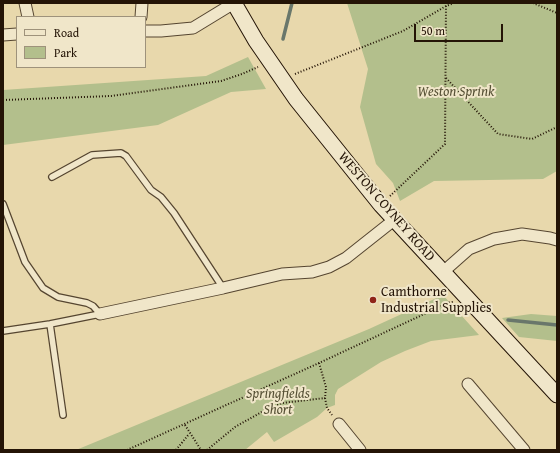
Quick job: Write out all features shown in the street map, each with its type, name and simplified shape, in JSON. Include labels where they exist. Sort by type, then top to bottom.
[{"type":"street","points":[[25,3],[28,16]]},
{"type":"street","points":[[141,16],[142,3]]},
{"type":"street","points":[[146,31],[193,28],[234,3]]},
{"type":"street","name":"WESTON COYNEY ROAD","points":[[234,3],[256,41],[296,99],[381,205],[484,318],[557,395]]},
{"type":"street","points":[[3,35],[16,34]]},
{"type":"street","points":[[100,314],[282,274],[312,272],[329,267],[346,258],[394,220]]},
{"type":"street","points":[[443,272],[469,249],[494,239],[522,234],[557,240]]},
{"type":"street","points":[[468,384],[524,450]]},
{"type":"street","points":[[339,424],[360,450]]},
{"type":"lane","points":[[52,177],[92,156],[121,153],[126,156],[151,190],[161,197],[174,213],[223,288]]},
{"type":"lane","points":[[3,204],[26,262],[44,288],[58,296],[87,303],[93,306],[100,314],[50,324],[3,331]]},
{"type":"lane","points":[[50,324],[63,415]]},
{"type":"path","points":[[282,79],[403,31],[446,4],[454,3]]},
{"type":"path","points":[[533,3],[557,13]]},
{"type":"path","points":[[381,205],[445,144],[446,4]]},
{"type":"path","points":[[3,100],[111,96],[221,81],[242,74],[270,61]]},
{"type":"path","points":[[446,77],[498,134],[532,139],[557,127]]},
{"type":"path","points":[[127,450],[185,425],[450,302],[469,300]]},
{"type":"path","points":[[319,363],[326,387],[325,398],[327,408],[339,424]]},
{"type":"path","points":[[207,450],[235,427],[267,409],[282,403],[325,398]]},
{"type":"path","points":[[185,425],[201,450]]},
{"type":"path","points":[[176,450],[190,433]]},
{"type":"green space","name":"Weston Sprink","points":[[347,3],[557,3],[557,171],[543,179],[434,181],[400,201],[393,183],[376,164],[360,107],[368,69]]},
{"type":"green space","points":[[248,57],[266,89],[231,92],[158,125],[3,145],[3,90],[206,76]]},
{"type":"green space","name":"Springfields Short","points":[[443,295],[479,335],[431,341],[381,362],[338,389],[335,395],[335,405],[327,408],[317,417],[274,442],[267,432],[245,450],[76,450],[369,329]]},
{"type":"green space","points":[[531,314],[557,316],[557,341],[519,337],[502,318]]},
{"type":"waterway","points":[[283,39],[292,3]]},
{"type":"waterway","points":[[508,320],[557,325]]},
{"type":"place","name":"Camthorne Industrial Supplies","points":[[373,300]]}]
